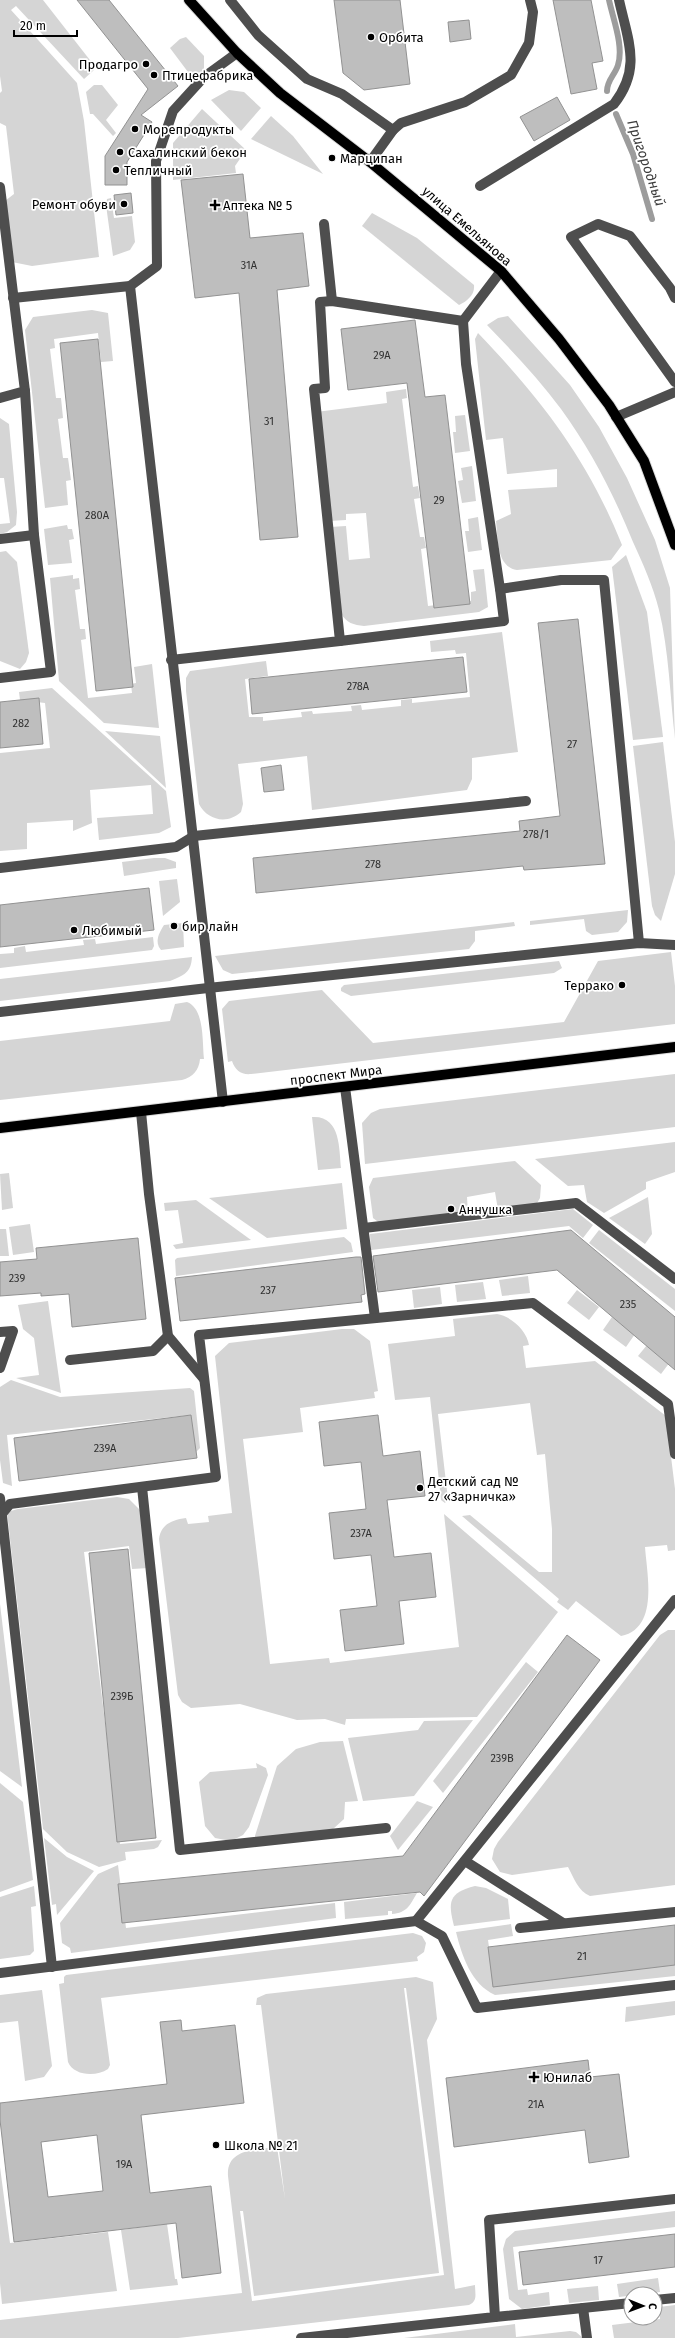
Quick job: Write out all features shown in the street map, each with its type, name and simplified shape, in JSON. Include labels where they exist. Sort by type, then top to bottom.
[{"type":"main road","name":"улица Емельянова","points":[[189,0],[237,53],[280,93],[370,162],[501,271],[559,340],[616,417],[644,461],[675,545]]},
{"type":"main road","name":"проспект Мира","points":[[0,1128],[675,1047]]},
{"type":"street","points":[[230,0],[258,35],[307,79],[342,94],[393,130]]},
{"type":"street","points":[[370,162],[393,130],[401,123],[465,102],[511,75],[529,43],[533,12],[530,0]]},
{"type":"street","points":[[480,186],[614,104],[625,91],[631,75],[632,58],[619,0]]},
{"type":"street","points":[[13,298],[130,286],[157,266],[156,161],[173,111],[204,77],[237,53]]},
{"type":"street","points":[[0,187],[25,391],[34,535],[51,672],[0,678]]},
{"type":"street","points":[[324,224],[332,302]]},
{"type":"street","points":[[675,298],[670,288],[630,236],[598,224],[571,237],[675,382]]},
{"type":"street","points":[[171,660],[504,621],[466,364],[463,321],[501,271]]},
{"type":"street","points":[[130,286],[171,660],[194,836],[208,988],[223,1102]]},
{"type":"street","points":[[340,641],[314,389],[325,388],[320,302],[332,302],[463,321]]},
{"type":"street","points":[[0,398],[25,391]]},
{"type":"street","points":[[616,417],[675,392]]},
{"type":"street","points":[[0,539],[34,535]]},
{"type":"street","points":[[500,589],[561,580],[604,580],[639,943]]},
{"type":"street","points":[[0,868],[176,846],[194,836],[526,801]]},
{"type":"street","points":[[0,1012],[208,988],[639,943],[675,945]]},
{"type":"street","points":[[345,1087],[375,1318]]},
{"type":"street","points":[[141,1112],[149,1194],[168,1336],[204,1379]]},
{"type":"street","points":[[364,1228],[576,1203],[675,1279]]},
{"type":"street","points":[[1,1515],[10,1504],[216,1477],[199,1335],[533,1303],[668,1404],[675,1454]]},
{"type":"street","points":[[0,1332],[13,1332],[0,1368]]},
{"type":"street","points":[[70,1360],[153,1351],[168,1336]]},
{"type":"street","points":[[142,1487],[180,1850],[386,1828]]},
{"type":"street","points":[[0,1498],[52,1967]]},
{"type":"street","points":[[416,1922],[675,1600]]},
{"type":"street","points":[[465,1861],[563,1923]]},
{"type":"street","points":[[520,1928],[675,1912]]},
{"type":"street","points":[[0,1973],[416,1922],[442,1936],[477,2008],[675,1985]]},
{"type":"street","points":[[494,2317],[489,2220],[675,2199]]},
{"type":"street","points":[[663,2299],[675,2298]]},
{"type":"street","points":[[301,2338],[623,2303]]},
{"type":"street","points":[[583,2308],[587,2338]]},
{"type":"shaded area","points":[[0,0],[43,0],[93,64],[94,70],[84,79],[16,6],[11,10],[77,83],[84,121],[99,257],[32,266],[12,262],[1,204],[14,194],[6,126],[0,123],[0,93],[2,91],[0,76]]},
{"type":"shaded area","points":[[186,37],[204,56],[204,72],[197,84],[170,48],[180,39]]},
{"type":"shaded area","points":[[94,85],[102,85],[118,105],[106,120],[116,133],[113,136],[93,114],[90,114],[86,92]]},
{"type":"shaded area","points":[[229,90],[244,92],[261,108],[241,131],[211,100]]},
{"type":"shaded area","points":[[202,109],[246,150],[235,166],[236,173],[173,180],[173,143]]},
{"type":"shaded area","points":[[271,116],[293,136],[323,174],[251,139]]},
{"type":"shaded area","points":[[111,198],[114,218],[132,216],[135,242],[130,250],[113,256],[106,205],[107,199]]},
{"type":"shaded area","points":[[372,213],[417,238],[474,285],[472,295],[465,302],[459,305],[362,226]]},
{"type":"shaded area","points":[[92,310],[108,313],[113,361],[101,362],[98,333],[54,339],[55,348],[50,349],[56,398],[61,398],[63,418],[58,419],[63,458],[68,458],[71,480],[66,481],[68,505],[45,508],[25,330],[33,317]]},
{"type":"shaded area","points":[[508,316],[570,385],[599,427],[627,478],[655,540],[670,588],[675,739],[667,657],[662,626],[657,601],[648,575],[610,490],[582,440],[544,387],[487,325],[498,318]]},
{"type":"shaded area","points":[[478,333],[523,382],[578,457],[594,485],[622,545],[611,560],[517,570],[510,568],[505,563],[499,550],[496,521],[511,514],[508,490],[557,487],[557,469],[507,474],[503,438],[486,440],[475,339]]},
{"type":"shaded area","points":[[406,389],[407,398],[402,399],[413,487],[418,486],[420,498],[414,499],[420,537],[424,537],[426,548],[421,549],[428,606],[471,601],[471,592],[476,591],[473,570],[484,569],[488,607],[479,612],[364,626],[357,625],[348,621],[341,613],[330,527],[346,526],[349,560],[370,558],[366,513],[346,514],[346,520],[329,521],[316,412],[387,403],[386,392]]},
{"type":"shaded area","points":[[465,415],[470,451],[455,453],[453,432],[456,432],[455,416]]},
{"type":"shaded area","points":[[0,418],[9,424],[17,512],[16,525],[7,532],[0,534],[0,524],[10,523],[4,478],[0,478]]},
{"type":"shaded area","points":[[472,466],[476,501],[462,503],[458,481],[463,480],[461,468]]},
{"type":"shaded area","points":[[478,517],[482,550],[468,552],[465,531],[469,531],[468,519]]},
{"type":"shaded area","points":[[67,525],[68,529],[72,529],[74,539],[69,540],[72,563],[48,565],[44,529]]},
{"type":"shaded area","points":[[6,551],[17,562],[29,653],[26,662],[20,669],[0,661],[0,552]]},
{"type":"shaded area","points":[[626,555],[647,612],[663,737],[633,740],[612,567]]},
{"type":"shaded area","points":[[73,575],[73,579],[79,578],[80,589],[75,590],[80,629],[85,629],[86,639],[81,640],[88,698],[132,693],[131,684],[136,683],[134,667],[152,664],[159,728],[104,723],[59,681],[50,578]]},
{"type":"shaded area","points":[[502,632],[518,752],[472,758],[472,779],[467,790],[312,810],[307,756],[238,764],[243,804],[241,812],[236,816],[218,819],[207,814],[199,804],[186,691],[186,678],[190,671],[266,661],[268,676],[245,679],[249,717],[263,717],[263,721],[302,717],[301,712],[312,711],[313,714],[352,711],[351,706],[361,705],[362,710],[401,706],[401,700],[412,699],[412,703],[470,697],[466,653],[456,654],[455,650],[431,652],[430,641]]},
{"type":"shaded area","points":[[52,688],[166,791],[171,827],[159,833],[99,840],[97,818],[153,814],[151,785],[90,790],[92,823],[73,831],[73,820],[27,823],[27,849],[0,851],[0,753],[50,748],[45,703],[20,700],[19,692]]},
{"type":"shaded area","points":[[105,731],[160,736],[166,788]]},
{"type":"shaded area","points":[[663,742],[675,842],[675,874],[661,921],[655,915],[652,906],[633,746]]},
{"type":"shaded area","points":[[165,858],[176,862],[176,868],[124,876],[122,862]]},
{"type":"shaded area","points":[[177,879],[180,902],[163,916],[159,881]]},
{"type":"shaded area","points":[[628,910],[627,922],[618,932],[592,935],[586,931],[584,919],[530,925],[530,921]]},
{"type":"shaded area","points":[[514,922],[515,926],[475,931],[475,941],[469,949],[232,974],[223,970],[215,956]]},
{"type":"shaded area","points":[[183,923],[184,947],[161,950],[158,941],[159,934],[164,925]]},
{"type":"shaded area","points":[[153,937],[154,946],[152,950],[0,968],[0,954],[14,953],[14,948],[25,946],[26,952],[84,945],[83,940],[95,939],[96,944]]},
{"type":"shaded area","points":[[671,952],[675,986],[675,1024],[251,1074],[241,1073],[232,1061],[228,1062],[222,1009],[229,1001],[322,990],[373,1043],[564,1022],[598,961]]},
{"type":"shaded area","points":[[192,957],[190,967],[186,973],[170,981],[0,1001],[0,979]]},
{"type":"shaded area","points":[[559,961],[562,968],[554,973],[351,996],[341,991],[341,988],[344,985]]},
{"type":"shaded area","points":[[187,1002],[197,1011],[200,1019],[204,1059],[200,1059],[197,1070],[189,1077],[182,1080],[0,1100],[0,1041],[170,1021],[175,1004]]},
{"type":"shaded area","points":[[675,1074],[675,1127],[365,1164],[362,1123],[371,1113],[380,1109]]},
{"type":"shaded area","points":[[312,1117],[321,1118],[328,1121],[333,1127],[339,1143],[341,1168],[318,1170]]},
{"type":"shaded area","points":[[675,1142],[675,1172],[646,1182],[646,1189],[604,1213],[587,1202],[584,1185],[568,1186],[535,1159]]},
{"type":"shaded area","points":[[515,1161],[541,1185],[540,1198],[536,1205],[498,1210],[495,1192],[467,1197],[468,1213],[381,1224],[373,1218],[369,1187],[373,1178]]},
{"type":"shaded area","points":[[9,1173],[13,1208],[2,1210],[0,1174]]},
{"type":"shaded area","points":[[342,1183],[347,1229],[267,1238],[209,1198]]},
{"type":"shaded area","points":[[648,1197],[652,1234],[645,1244],[609,1218]]},
{"type":"shaded area","points":[[196,1200],[251,1240],[176,1249],[173,1245],[183,1243],[178,1210],[165,1211],[164,1203]]},
{"type":"shaded area","points":[[573,1209],[593,1225],[583,1238],[569,1226],[371,1250],[370,1234]]},
{"type":"shaded area","points":[[30,1224],[34,1252],[13,1255],[9,1227]]},
{"type":"shaded area","points":[[0,1229],[6,1229],[9,1256],[0,1256]]},
{"type":"shaded area","points":[[599,1230],[675,1289],[675,1311],[589,1243]]},
{"type":"shaded area","points":[[344,1237],[351,1243],[353,1252],[176,1276],[175,1260],[177,1258]]},
{"type":"shaded area","points":[[528,1276],[530,1293],[502,1296],[499,1280]]},
{"type":"shaded area","points":[[483,1282],[486,1299],[457,1302],[455,1285]]},
{"type":"shaded area","points":[[440,1287],[442,1304],[414,1308],[412,1290]]},
{"type":"shaded area","points":[[577,1290],[599,1307],[589,1320],[567,1303]]},
{"type":"shaded area","points":[[48,1301],[61,1393],[16,1378],[39,1375],[34,1338],[23,1329],[18,1305]]},
{"type":"shaded area","points":[[497,1314],[508,1318],[518,1325],[528,1340],[529,1345],[523,1346],[526,1368],[595,1361],[666,1416],[675,1489],[675,1550],[668,1551],[667,1545],[645,1547],[648,1585],[646,1612],[641,1623],[633,1631],[621,1636],[576,1601],[568,1610],[557,1602],[559,1599],[462,1516],[470,1515],[539,1572],[552,1572],[552,1529],[545,1454],[537,1455],[530,1403],[438,1414],[448,1499],[445,1503],[441,1500],[430,1397],[395,1400],[388,1344],[455,1336],[453,1319]]},
{"type":"shaded area","points":[[612,1317],[635,1334],[626,1347],[603,1330]]},
{"type":"shaded area","points":[[342,1329],[354,1329],[370,1341],[378,1391],[374,1392],[375,1398],[300,1408],[303,1432],[243,1439],[270,1664],[329,1658],[330,1663],[459,1647],[444,1514],[558,1612],[477,1717],[346,1719],[345,1725],[325,1719],[297,1720],[240,1704],[191,1708],[182,1702],[178,1695],[159,1539],[165,1526],[176,1520],[186,1518],[188,1524],[209,1522],[208,1516],[232,1513],[215,1356],[229,1343]]},
{"type":"shaded area","points":[[647,1345],[670,1362],[661,1374],[638,1356]]},
{"type":"shaded area","points":[[11,1380],[60,1397],[190,1388],[194,1391],[200,1448],[195,1453],[190,1415],[7,1435],[12,1486],[3,1483],[0,1460],[0,1387]]},
{"type":"shaded area","points":[[117,1497],[129,1499],[140,1510],[149,1568],[132,1569],[129,1546],[84,1552],[120,1844],[162,1840],[158,1847],[154,1849],[125,1852],[126,1860],[99,1867],[67,1852],[43,1829],[7,1512],[18,1509]]},
{"type":"shaded area","points":[[0,1604],[22,1787],[0,1771]]},
{"type":"shaded area","points":[[668,1630],[675,1630],[675,1885],[590,1896],[579,1888],[568,1867],[512,1875],[500,1872],[492,1859],[494,1849],[498,1842],[660,1635]]},
{"type":"shaded area","points":[[526,1662],[538,1672],[443,1793],[433,1781]]},
{"type":"shaded area","points":[[473,1720],[414,1796],[363,1801],[348,1738],[418,1730],[424,1721]]},
{"type":"shaded area","points":[[343,1741],[358,1801],[345,1802],[344,1819],[333,1829],[254,1839],[277,1766],[296,1749],[320,1742]]},
{"type":"shaded area","points":[[256,1763],[266,1768],[268,1775],[249,1827],[243,1835],[231,1841],[215,1838],[205,1826],[199,1782],[210,1772],[257,1768]]},
{"type":"shaded area","points":[[0,1783],[23,1802],[33,1880],[0,1892]]},
{"type":"shaded area","points":[[417,1801],[433,1807],[398,1850],[390,1836]]},
{"type":"shaded area","points":[[44,1838],[67,1857],[94,1871],[57,1915],[56,1904],[52,1905]]},
{"type":"shaded area","points":[[118,1865],[126,1928],[335,1903],[336,1918],[71,1953],[70,1948],[62,1943],[60,1923],[98,1874]]},
{"type":"shaded area","points":[[34,1886],[36,1906],[31,1907],[34,1951],[30,1955],[0,1959],[0,1897]]},
{"type":"shaded area","points":[[475,1886],[486,1888],[508,1899],[510,1919],[454,1926],[451,1911],[452,1900],[459,1892]]},
{"type":"shaded area","points":[[417,1893],[408,1908],[401,1912],[392,1914],[392,1911],[388,1911],[388,1915],[345,1919],[344,1902]]},
{"type":"shaded area","points":[[511,1924],[513,1936],[488,1940],[494,1983],[675,1961],[675,1976],[495,1995],[480,1984],[474,1977],[461,1950],[456,1932]]},
{"type":"shaded area","points":[[413,1933],[422,1936],[426,1943],[424,1952],[417,1957],[418,1961],[101,1998],[110,2065],[108,2069],[103,2072],[86,2074],[75,2070],[68,2062],[59,1984],[64,1983],[64,1977],[66,1975]]},
{"type":"shaded area","points":[[416,1977],[433,1982],[437,2019],[427,2040],[455,2289],[475,2285],[474,2301],[469,2305],[178,2338],[0,2338],[0,2320],[242,2293],[228,2176],[229,2167],[232,2160],[237,2155],[244,2152],[277,2147],[285,2199],[261,2005],[256,2005],[257,1998],[266,1994]],"holes":[[[404,1988],[406,1988],[444,2275],[252,2301],[240,2211],[243,2211],[254,2296],[439,2273]]]},
{"type":"shaded area","points":[[42,1990],[52,2066],[44,2077],[25,2081],[18,2021],[0,2023],[0,1995]]},
{"type":"shaded area","points":[[675,2001],[675,2015],[625,2022],[626,2007]]},
{"type":"shaded area","points":[[0,2167],[10,2243],[108,2232],[117,2291],[2,2304],[0,2283]]},
{"type":"shaded area","points":[[675,2211],[675,2227],[513,2247],[518,2290],[527,2289],[528,2295],[549,2292],[550,2305],[522,2309],[509,2299],[503,2249],[506,2239],[515,2231]]},
{"type":"shaded area","points":[[167,2224],[175,2279],[177,2279],[178,2285],[130,2290],[121,2230]]},
{"type":"shaded area","points":[[658,2278],[659,2286],[623,2286],[623,2297],[619,2297],[617,2284]]},
{"type":"shaded area","points":[[598,2286],[599,2300],[569,2303],[567,2289]]},
{"type":"shaded area","points":[[675,2305],[675,2338],[614,2338],[612,2325],[623,2324],[623,2326],[663,2326],[663,2306]]},
{"type":"shaded area","points":[[515,2324],[516,2337],[570,2331],[576,2332],[583,2338],[404,2338]]},
{"type":"building","points":[[77,0],[109,0],[178,86],[141,115],[152,122],[127,162],[127,185],[105,185],[105,156],[148,89]]},
{"type":"building","name":"Орбита","points":[[334,0],[400,0],[410,84],[364,90],[343,73]]},
{"type":"building","points":[[553,0],[591,0],[603,61],[592,63],[597,89],[571,94]]},
{"type":"building","points":[[469,20],[471,39],[450,42],[448,22]]},
{"type":"building","points":[[557,97],[570,120],[534,141],[520,117]]},
{"type":"building","points":[[243,174],[250,238],[303,233],[309,286],[277,290],[298,537],[260,540],[239,293],[195,298],[181,180]]},
{"type":"building","name":"Ремонт обуви","points":[[131,193],[133,213],[116,215],[114,195]]},
{"type":"building","points":[[415,320],[425,397],[445,395],[470,604],[434,608],[407,383],[348,390],[341,329]]},
{"type":"building","points":[[98,339],[133,687],[96,691],[60,343]]},
{"type":"building","points":[[578,619],[605,864],[524,870],[523,866],[256,893],[253,858],[520,831],[519,821],[560,816],[538,623]]},
{"type":"building","points":[[463,657],[467,692],[252,714],[249,679]]},
{"type":"building","points":[[39,698],[43,744],[0,748],[0,702]]},
{"type":"building","points":[[281,765],[284,790],[264,792],[261,768]]},
{"type":"building","points":[[149,888],[154,930],[0,947],[0,905]]},
{"type":"building","points":[[571,1230],[675,1317],[675,1370],[557,1270],[378,1292],[373,1256]]},
{"type":"building","points":[[138,1238],[146,1319],[72,1327],[69,1294],[41,1296],[41,1293],[0,1296],[0,1262],[37,1259],[36,1248]]},
{"type":"building","points":[[361,1257],[365,1294],[361,1295],[362,1302],[180,1321],[175,1278]]},
{"type":"building","points":[[191,1415],[197,1458],[19,1481],[14,1438]]},
{"type":"building","points":[[378,1415],[383,1456],[420,1451],[425,1496],[387,1500],[394,1557],[431,1553],[436,1597],[399,1601],[404,1644],[345,1651],[340,1610],[377,1606],[371,1555],[334,1559],[329,1513],[366,1509],[361,1462],[324,1466],[319,1422]]},
{"type":"building","points":[[128,1549],[156,1838],[117,1842],[89,1553]]},
{"type":"building","points":[[567,1635],[600,1660],[424,1896],[420,1892],[122,1923],[118,1884],[403,1856]]},
{"type":"building","points":[[675,1925],[675,1965],[493,1987],[488,1947]]},
{"type":"building","points":[[181,2020],[182,2031],[235,2025],[244,2103],[141,2115],[150,2193],[211,2186],[221,2273],[182,2278],[176,2223],[14,2242],[0,2120],[0,2103],[167,2084],[160,2022]],"holes":[[[97,2135],[103,2191],[48,2197],[41,2142]]]},
{"type":"building","points":[[588,2060],[590,2077],[619,2074],[629,2157],[589,2163],[585,2130],[454,2147],[446,2078]]},
{"type":"building","points":[[675,2234],[675,2267],[523,2285],[519,2252]]},
{"type":"waterway","name":"Пригородный","points":[[607,91],[608,84],[615,72],[620,58],[619,41],[609,0]]},
{"type":"waterway","name":"Пригородный","points":[[616,114],[633,154],[652,219]]},
{"type":"place","name":"Орбита","points":[[371,37]]},
{"type":"place","name":"Продагро","points":[[146,64]]},
{"type":"place","name":"Птицефабрика","points":[[154,75]]},
{"type":"place","name":"Морепродукты","points":[[135,129]]},
{"type":"place","name":"Сахалинский бекон","points":[[120,152]]},
{"type":"place","name":"Марципан","points":[[332,158]]},
{"type":"place","name":"Тепличный","points":[[116,170]]},
{"type":"place","name":"Ремонт обуви","points":[[124,204]]},
{"type":"place","name":"Аптека № 5","points":[[215,205]]},
{"type":"place","name":"бир лайн","points":[[174,926]]},
{"type":"place","name":"Любимый","points":[[74,930]]},
{"type":"place","name":"Террако","points":[[622,985]]},
{"type":"place","name":"Аннушка","points":[[451,1209]]},
{"type":"place","name":"Детский сад № 27 «Зарничка»","points":[[420,1488]]},
{"type":"place","name":"Юнилаб","points":[[534,2077]]},
{"type":"place","name":"Школа № 21","points":[[216,2145]]}]
